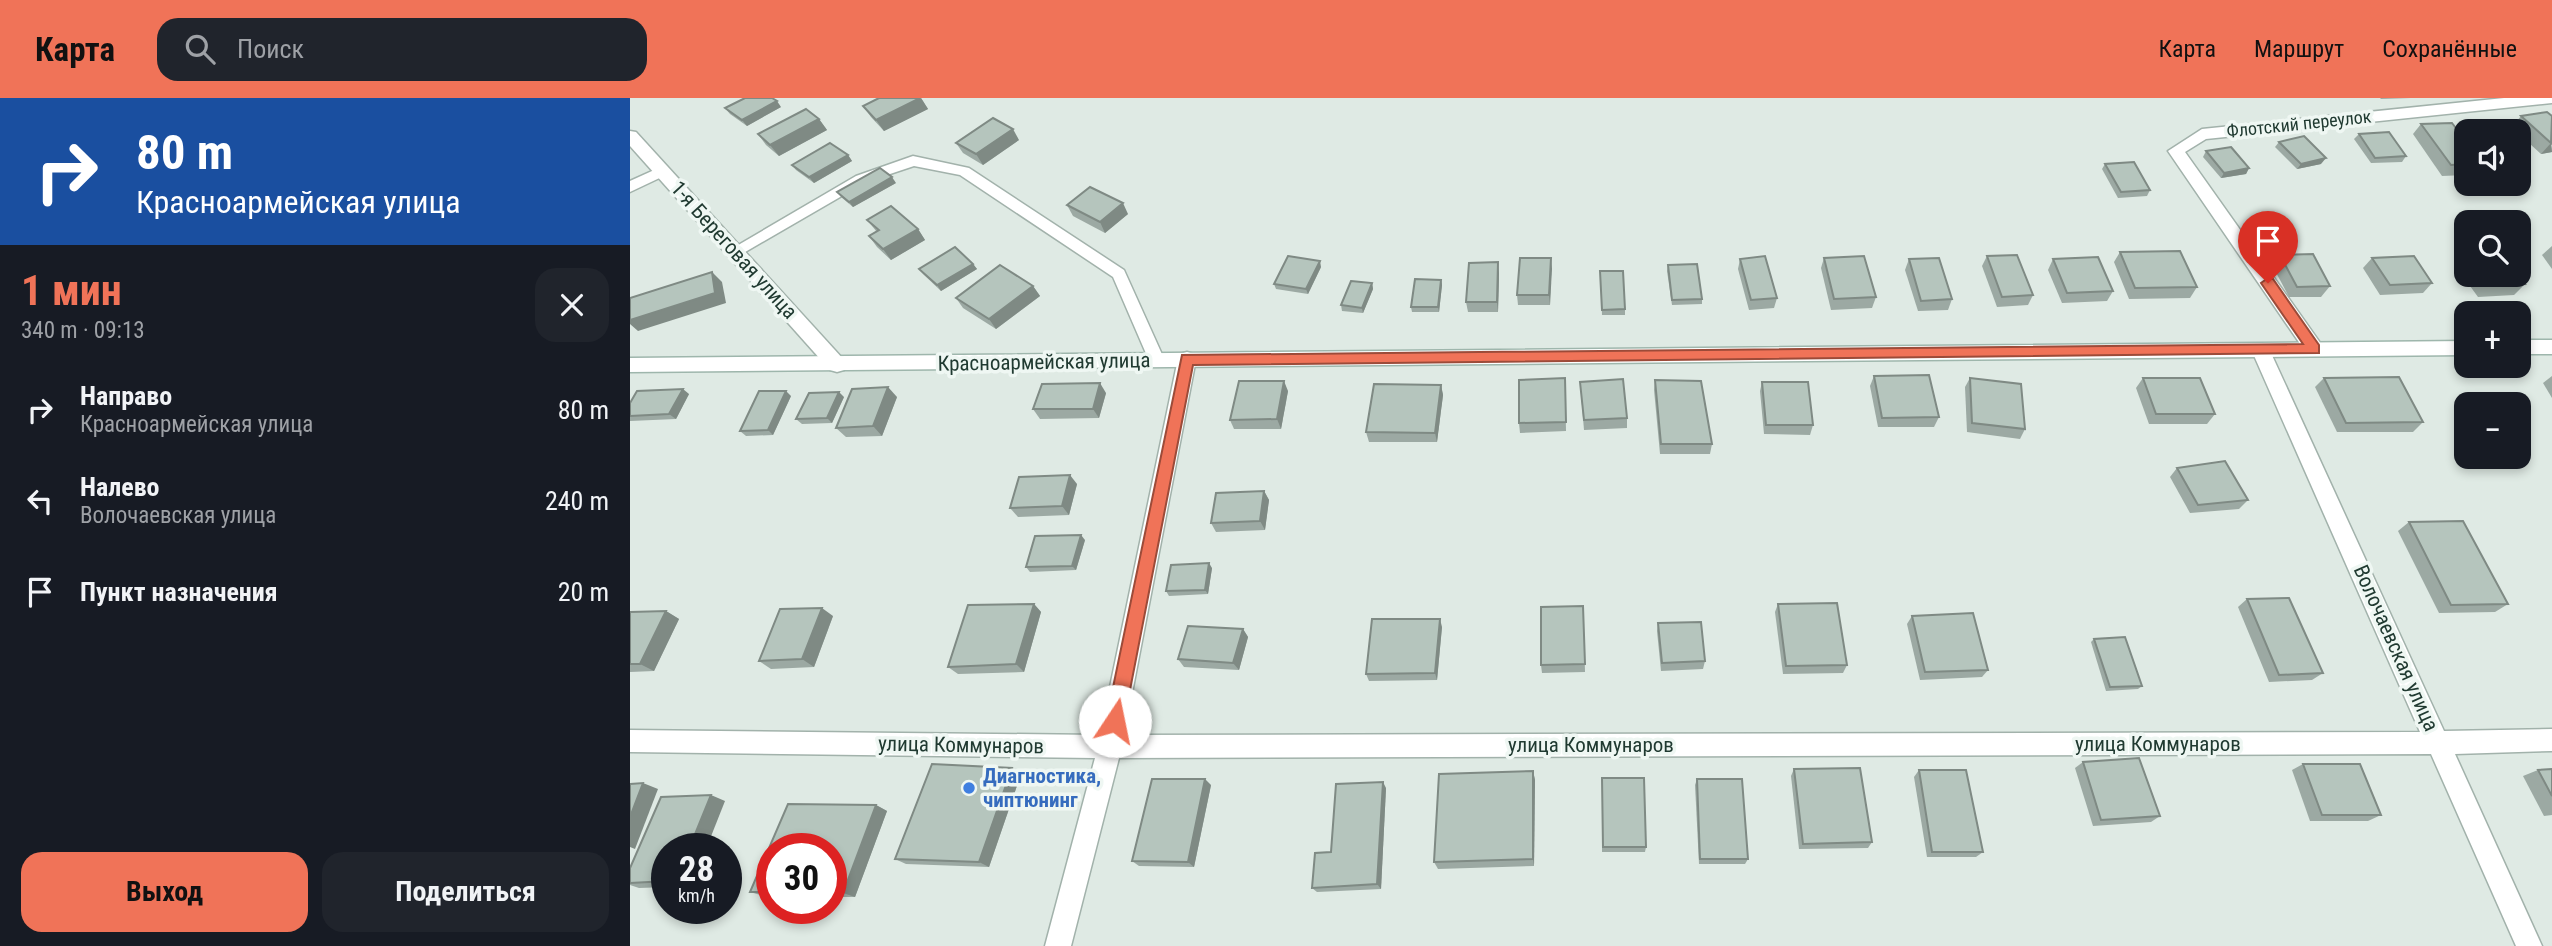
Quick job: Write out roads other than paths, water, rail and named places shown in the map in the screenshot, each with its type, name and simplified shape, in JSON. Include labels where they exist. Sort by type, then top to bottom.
[{"type":"street","name":"Флотский переулок","points":[[2314,349],[2176,151],[2202,134],[2552,98]]},
{"type":"street","name":"1-я Береговая улица","points":[[630,136],[837,365]]},
{"type":"street","points":[[2531,347],[2552,347]]},
{"type":"street","name":"Красноармейская улица","points":[[630,365],[2454,348]]},
{"type":"street","name":"Волочаевская улица","points":[[2261,351],[2529,946]]},
{"type":"street","points":[[1058,946],[1110,747],[1187,359]]},
{"type":"street","name":"улица Коммунаров","points":[[630,741],[1110,747],[2439,743],[2552,740]]},
{"type":"lane","points":[[735,251],[861,179],[913,161],[964,172],[1119,274],[1157,361]]},
{"type":"lane","points":[[630,187],[663,171]]},
{"type":"place","name":"Диагностика, чиптюнинг","points":[[969,788]]}]
